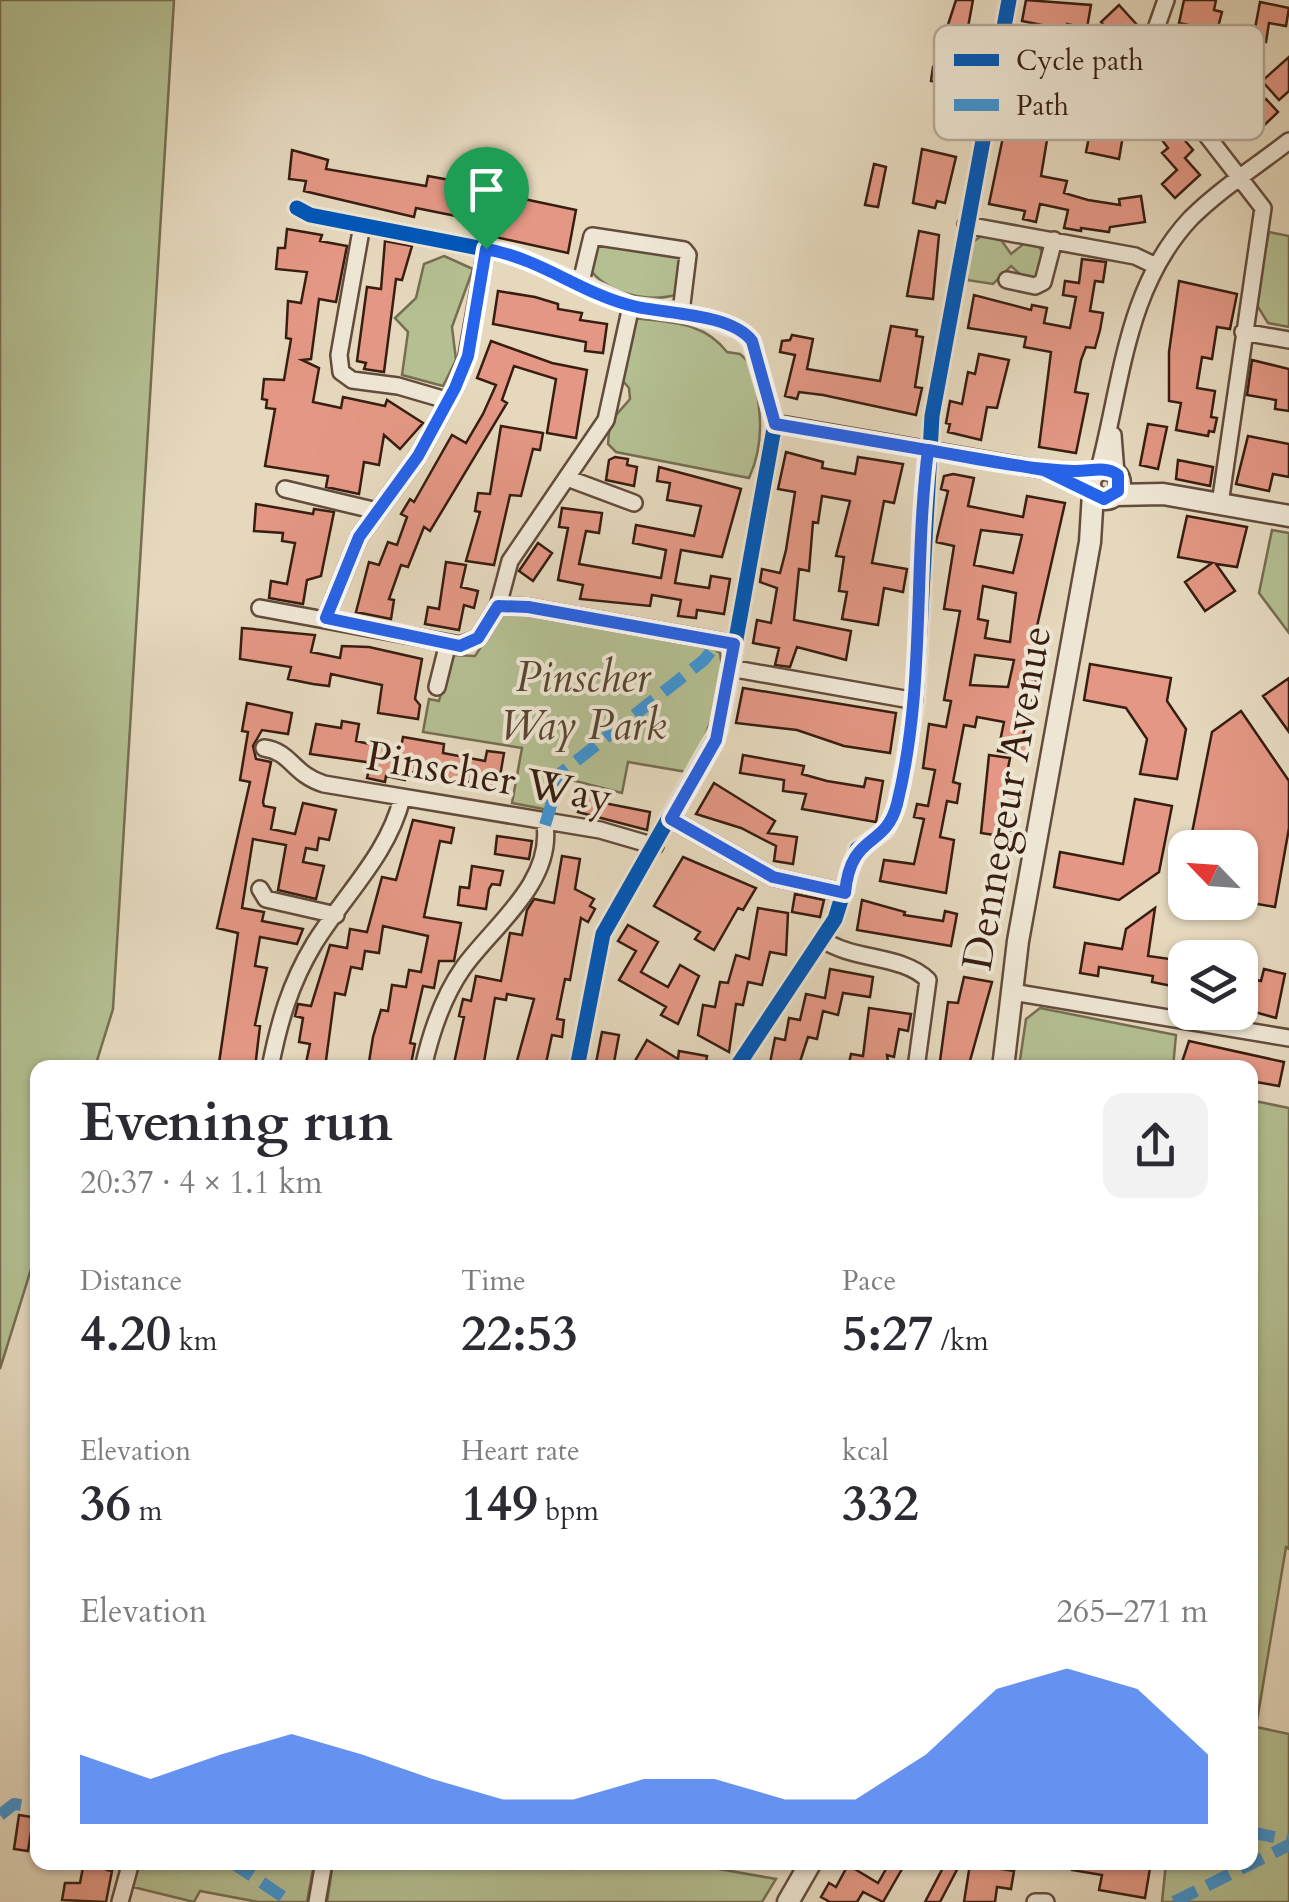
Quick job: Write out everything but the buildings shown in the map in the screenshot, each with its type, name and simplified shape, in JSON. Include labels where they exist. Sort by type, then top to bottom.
[{"type":"street","points":[[1003,25],[1009,0]]},
{"type":"street","points":[[1157,25],[1166,0]]},
{"type":"street","points":[[741,1060],[822,939],[845,893],[847,873],[858,849],[886,830],[893,817],[916,700],[928,450],[981,140]]},
{"type":"street","points":[[1212,140],[1259,200],[1263,218],[1220,504]]},
{"type":"street","name":"Dennegeur Avenue","points":[[1004,1060],[1012,992],[1090,542],[1105,484],[1112,421],[1136,309],[1156,266],[1195,214],[1289,141]]},
{"type":"street","points":[[297,208],[310,216],[516,255],[631,306],[681,312],[739,330],[752,341],[775,424],[716,740],[600,943],[578,1060]]},
{"type":"street","points":[[966,224],[1135,256],[1156,266]]},
{"type":"street","points":[[362,225],[339,368],[352,380],[398,386],[446,400]]},
{"type":"street","points":[[580,282],[592,236],[684,250],[688,256],[681,312]]},
{"type":"street","points":[[1007,280],[1035,286],[1043,282],[1054,240]]},
{"type":"street","points":[[326,618],[349,555],[445,410],[468,356],[486,249]]},
{"type":"street","points":[[260,608],[448,644],[472,642],[498,606],[510,561],[594,441],[612,405],[631,306]]},
{"type":"street","points":[[1243,332],[1289,340]]},
{"type":"street","points":[[775,424],[1289,516]]},
{"type":"street","points":[[567,478],[634,503]]},
{"type":"street","points":[[285,490],[376,510]]},
{"type":"street","points":[[498,606],[528,607],[734,644]]},
{"type":"street","points":[[437,687],[448,644]]},
{"type":"street","points":[[730,668],[916,700]]},
{"type":"street","name":"Pinscher Way","points":[[264,748],[278,750],[301,776],[316,782],[545,825],[600,830],[655,846]]},
{"type":"street","points":[[272,1060],[284,1003],[336,915],[388,839],[402,798]]},
{"type":"street","points":[[671,819],[773,877],[845,893]]},
{"type":"street","points":[[426,1060],[446,998],[464,967],[519,901],[540,861],[546,845],[545,825]]},
{"type":"street","points":[[260,889],[266,899],[336,915]]},
{"type":"street","points":[[822,939],[845,952],[912,969],[928,980],[917,1060]]},
{"type":"street","points":[[1012,992],[1289,1038]]},
{"type":"street","points":[[120,1902],[129,1870]]},
{"type":"street","points":[[317,1902],[323,1870]]},
{"type":"street","points":[[796,1899],[808,1870]]},
{"type":"green space","points":[[0,0],[174,0],[113,1009],[97,1060],[30,1060],[30,1273],[0,1369]]},
{"type":"green space","points":[[1269,232],[1289,236],[1289,327],[1268,323],[1255,302]]},
{"type":"green space","points":[[983,235],[999,237],[1011,254],[1026,242],[1039,246],[1045,259],[1038,277],[1022,276],[1011,266],[993,284],[967,280],[971,243]]},
{"type":"green space","points":[[595,241],[683,257],[678,294],[641,297],[605,284],[588,267]]},
{"type":"green space","points":[[444,256],[473,269],[452,327],[456,360],[443,386],[402,375],[408,332],[395,318],[416,298],[424,264]]},
{"type":"green space","points":[[635,318],[697,329],[753,366],[760,435],[749,478],[616,452],[608,444],[610,422],[630,399],[629,388],[622,380]]},
{"type":"green space","points":[[1272,530],[1289,533],[1289,633],[1259,593]]},
{"type":"green space","name":"Pinscher Way Park","points":[[513,611],[707,644],[720,653],[718,699],[687,772],[628,762],[622,793],[560,777],[554,811],[512,803],[522,748],[423,732],[429,699],[439,701],[451,655],[475,656],[501,616]]},
{"type":"green space","points":[[1040,1008],[1176,1035],[1174,1060],[1020,1060],[1026,1019]]},
{"type":"green space","points":[[1258,1102],[1289,1108],[1289,1549],[1286,1547],[1258,1715]]},
{"type":"green space","points":[[1258,1727],[1289,1734],[1289,1902],[1162,1902],[1165,1870],[1258,1870]]},
{"type":"green space","points":[[134,1870],[313,1870],[307,1902],[258,1902],[200,1891],[194,1902],[133,1887]]},
{"type":"green space","points":[[332,1870],[725,1870],[776,1879],[762,1902],[327,1902]]},
{"type":"marked path","points":[[545,825],[561,773],[704,660],[719,641]]},
{"type":"marked path","points":[[0,1815],[14,1804],[30,1807]]},
{"type":"marked path","points":[[1258,1834],[1289,1840]]},
{"type":"marked path","points":[[1258,1860],[1289,1845]]},
{"type":"marked path","points":[[243,1870],[291,1902]]},
{"type":"marked path","points":[[1174,1902],[1239,1870]]},
{"type":"cycle path","points":[[1004,25],[1009,0]]},
{"type":"cycle path","points":[[741,1060],[835,919],[857,849],[886,830],[897,804],[916,701],[932,416],[983,140]]},
{"type":"cycle path","points":[[297,208],[310,215],[515,255],[631,306],[681,312],[739,330],[751,341],[775,423],[720,728],[603,934],[579,1060]]},
{"type":"route","points":[[486,249],[468,356],[455,388],[418,456],[359,537],[326,618],[460,646],[478,638],[498,606],[528,607],[734,644],[716,740],[671,819],[773,877],[845,893],[852,858],[858,849],[886,830],[897,804],[916,700],[928,450],[994,462],[1044,470],[1095,472],[1106,468],[1118,475],[1118,491],[1104,499],[1044,470],[1021,466],[994,462],[928,450],[775,424],[752,341],[743,332],[681,312],[631,306],[529,260],[486,249]]}]
